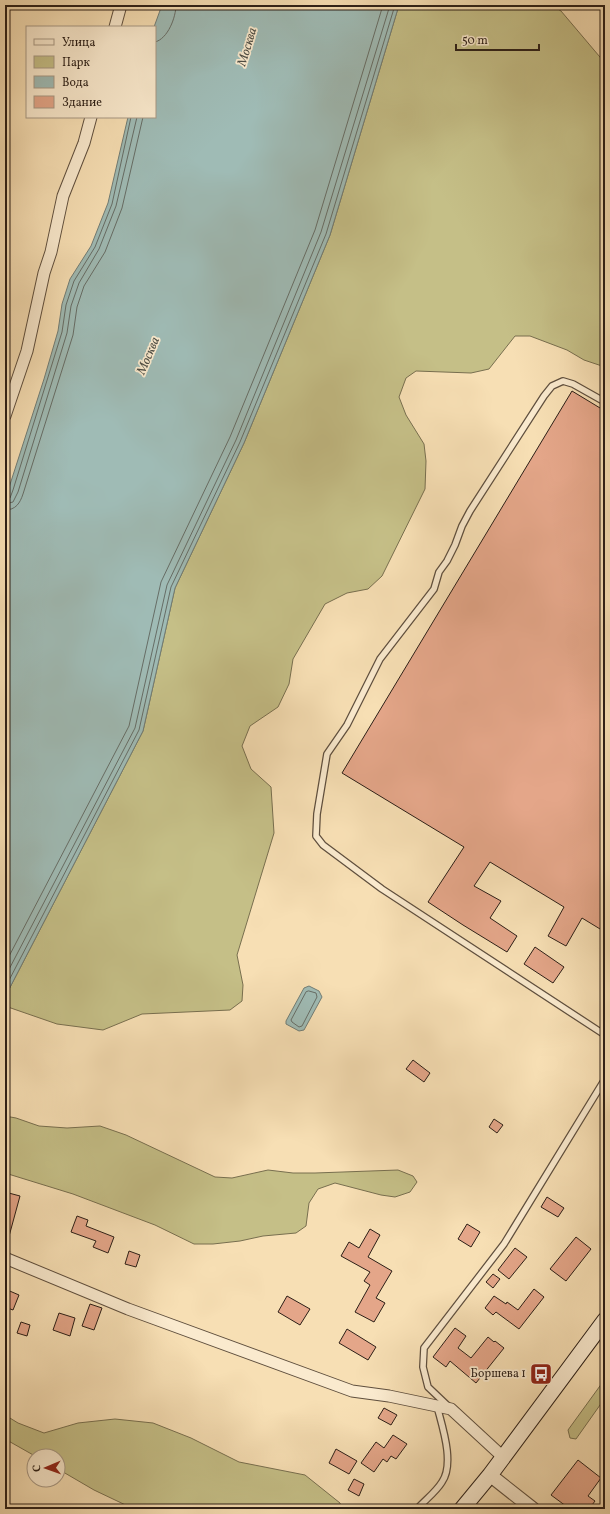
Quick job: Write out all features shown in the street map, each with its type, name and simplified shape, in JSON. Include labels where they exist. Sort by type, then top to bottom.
[{"type":"main road","points":[[462,1509],[490,1475],[605,1320]]},
{"type":"street","points":[[115,26],[121,5]]},
{"type":"street","points":[[5,416],[27,350],[63,196],[84,143],[91,118]]},
{"type":"street","points":[[5,1258],[128,1310],[352,1391],[451,1409],[503,1457]]},
{"type":"street","points":[[490,1475],[533,1509]]},
{"type":"lane","points":[[605,402],[573,384],[563,381],[552,386],[540,402],[470,511],[462,526],[455,546],[439,572],[434,589],[380,658],[347,726],[328,754],[317,814],[316,836],[323,845],[382,889],[605,1035]]},
{"type":"lane","points":[[451,1409],[428,1387],[423,1368],[424,1348],[504,1244],[605,1079]]},
{"type":"lane","points":[[417,1509],[442,1481],[448,1469],[444,1431],[437,1406]]},
{"type":"path","points":[[593,5],[605,11]]},
{"type":"green space","points":[[399,5],[551,5],[561,11],[605,63],[605,367],[584,360],[567,350],[530,336],[515,336],[489,369],[471,373],[416,371],[406,378],[399,397],[406,415],[424,444],[426,461],[425,489],[382,576],[368,589],[347,593],[325,604],[293,659],[289,684],[278,707],[250,726],[242,746],[251,769],[271,787],[274,833],[237,955],[243,985],[242,1001],[230,1010],[142,1014],[103,1030],[57,1024],[5,1006],[5,997],[143,731],[175,588],[244,443],[330,235]]},
{"type":"green space","points":[[5,1116],[39,1126],[67,1128],[100,1126],[126,1135],[215,1177],[232,1178],[268,1170],[293,1173],[315,1173],[398,1170],[413,1176],[417,1182],[410,1192],[395,1197],[381,1195],[335,1183],[318,1189],[309,1203],[306,1226],[296,1233],[263,1236],[240,1241],[213,1244],[194,1244],[155,1225],[73,1194],[5,1173]]},
{"type":"green space","points":[[605,1379],[605,1398],[576,1439],[570,1438],[568,1430]]},
{"type":"green space","points":[[5,1415],[18,1423],[44,1433],[78,1423],[115,1419],[153,1423],[191,1438],[239,1462],[305,1475],[340,1503],[342,1509],[134,1509],[94,1490],[66,1474],[66,1448],[26,1448],[26,1451],[5,1439]]},
{"type":"water","name":"Москва","points":[[162,5],[399,5],[330,235],[244,443],[175,588],[143,731],[5,997],[5,500],[44,379],[58,331],[62,304],[70,279],[91,246],[108,203],[128,118],[156,118],[156,26],[154,26]]},
{"type":"water","points":[[309,986],[319,991],[322,997],[304,1030],[299,1031],[286,1024],[286,1021],[304,988]]},
{"type":"building","points":[[572,391],[605,411],[605,932],[582,918],[566,946],[548,936],[564,907],[490,862],[474,886],[501,901],[490,918],[517,936],[507,952],[428,902],[464,847],[342,773]]},
{"type":"building","points":[[535,947],[564,967],[553,983],[524,964]]},
{"type":"building","points":[[413,1060],[430,1073],[424,1082],[406,1069]]},
{"type":"building","points":[[494,1119],[503,1125],[497,1133],[489,1127]]},
{"type":"building","points":[[5,1192],[20,1196],[8,1240],[5,1239]]},
{"type":"building","points":[[547,1197],[564,1208],[558,1217],[541,1207]]},
{"type":"building","points":[[77,1216],[88,1220],[86,1226],[114,1237],[108,1253],[93,1247],[96,1241],[71,1232]]},
{"type":"building","points":[[467,1224],[480,1232],[471,1247],[458,1239]]},
{"type":"building","points":[[370,1229],[380,1235],[368,1257],[392,1271],[376,1298],[385,1303],[374,1322],[355,1312],[370,1285],[364,1281],[370,1272],[341,1256],[349,1242],[359,1248]]},
{"type":"building","points":[[576,1237],[591,1249],[566,1281],[550,1269]]},
{"type":"building","points":[[515,1248],[527,1257],[509,1279],[498,1270]]},
{"type":"building","points":[[129,1251],[140,1255],[136,1267],[125,1264]]},
{"type":"building","points":[[493,1274],[500,1279],[493,1288],[486,1282]]},
{"type":"building","points":[[5,1289],[19,1295],[13,1310],[5,1307]]},
{"type":"building","points":[[534,1289],[544,1297],[519,1329],[496,1312],[493,1315],[485,1308],[494,1296],[506,1304],[507,1302],[518,1310]]},
{"type":"building","points":[[287,1296],[310,1309],[300,1325],[278,1312]]},
{"type":"building","points":[[90,1304],[102,1308],[94,1330],[82,1326]]},
{"type":"building","points":[[59,1313],[75,1318],[70,1336],[53,1330]]},
{"type":"building","points":[[21,1322],[30,1325],[27,1336],[17,1333]]},
{"type":"building","points":[[455,1328],[466,1336],[458,1348],[471,1358],[488,1337],[504,1348],[476,1383],[450,1361],[446,1367],[433,1357]]},
{"type":"building","points":[[347,1329],[376,1347],[368,1360],[339,1343]]},
{"type":"building","points":[[384,1408],[397,1415],[391,1425],[378,1418]]},
{"type":"building","points":[[393,1435],[407,1444],[396,1459],[391,1456],[387,1462],[383,1459],[374,1472],[361,1463],[376,1442],[384,1448]]},
{"type":"building","points":[[336,1449],[357,1461],[349,1474],[329,1463]]},
{"type":"building","points":[[578,1460],[601,1478],[588,1496],[595,1501],[589,1509],[570,1509],[551,1495]]},
{"type":"building","points":[[354,1479],[364,1484],[359,1496],[348,1490]]},
{"type":"place","name":"Боршева 1","points":[[541,1374]]}]
